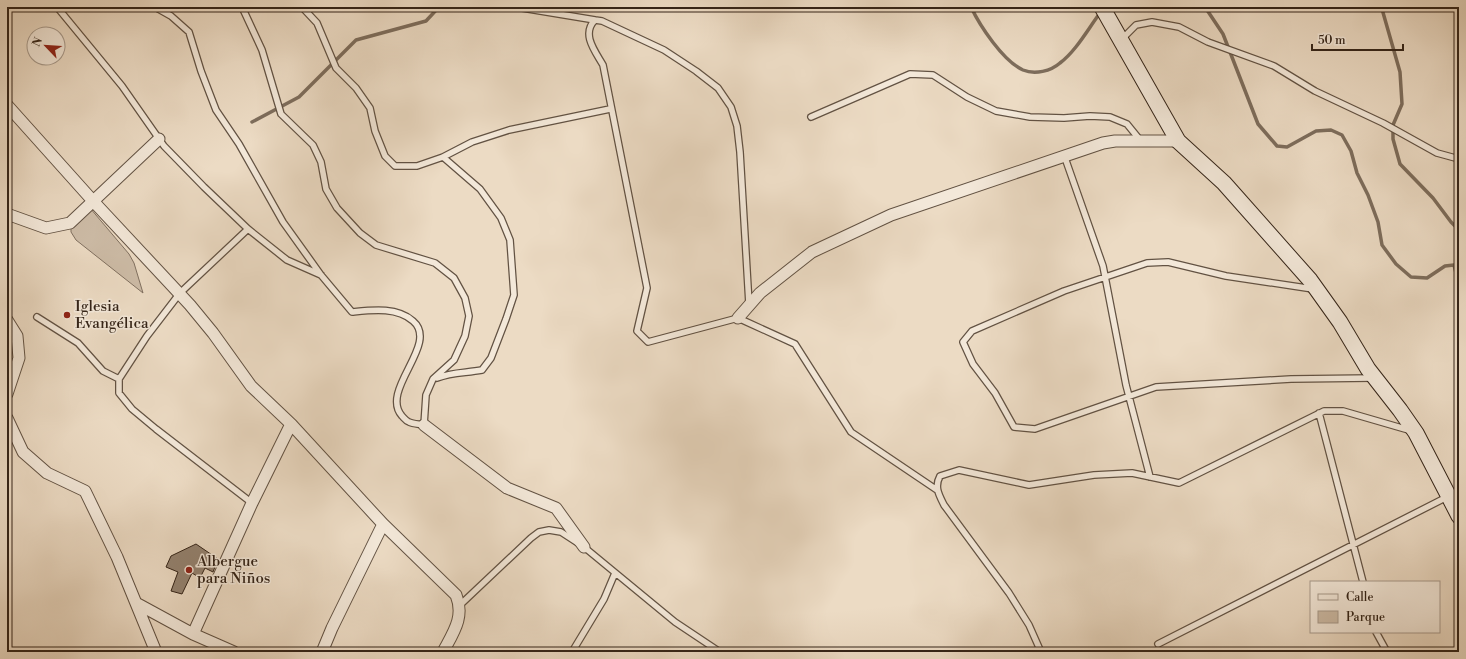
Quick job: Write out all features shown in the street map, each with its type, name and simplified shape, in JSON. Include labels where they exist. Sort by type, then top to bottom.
[{"type":"street","points":[[1102,7],[1178,142],[1224,183],[1317,290],[1340,322],[1368,369],[1416,433],[1459,516]]},
{"type":"street","points":[[7,105],[93,201],[180,293],[213,332],[251,386],[291,424],[383,524],[456,595],[460,605],[459,621],[444,652]]},
{"type":"street","points":[[7,214],[41,227],[55,227],[70,223],[159,139]]},
{"type":"street","points":[[738,318],[749,304],[812,252],[891,215],[1103,143],[1141,141],[1178,142]]},
{"type":"street","points":[[7,320],[17,336],[19,358],[7,394]]},
{"type":"street","points":[[7,418],[23,452],[47,473],[85,491],[117,557],[156,652]]},
{"type":"street","points":[[193,634],[252,503],[291,424]]},
{"type":"street","points":[[424,425],[506,488],[556,508],[584,547]]},
{"type":"street","points":[[322,652],[332,628],[383,524]]},
{"type":"street","points":[[136,603],[193,634],[234,652]]},
{"type":"lane","points":[[57,7],[101,59],[159,139],[204,187],[248,228],[287,260],[321,275]]},
{"type":"lane","points":[[155,7],[172,16],[189,32],[201,71],[216,110],[239,144],[283,222],[321,275],[352,312],[392,311],[406,314],[417,324],[421,337],[396,404],[400,414],[408,422],[424,425],[426,396],[433,379],[454,360],[465,336],[469,316],[465,298],[454,278],[435,264],[376,245],[360,233],[337,208],[326,189],[321,162],[313,146],[281,114],[262,50],[242,7]]},
{"type":"lane","points":[[302,7],[317,23],[336,68],[356,88],[370,108],[375,131],[385,156],[396,166],[417,166],[443,157],[472,142],[510,130],[610,109]]},
{"type":"lane","points":[[516,7],[602,21],[664,50],[718,88],[731,107],[737,126],[740,152],[749,304]]},
{"type":"lane","points":[[595,20],[589,28],[590,41],[602,65],[647,288],[638,331],[648,342],[738,318],[794,344],[851,432],[937,490],[944,505],[1009,592],[1029,625],[1041,652]]},
{"type":"lane","points":[[1121,40],[1136,25],[1152,22],[1179,27],[1208,42],[1274,66],[1315,91],[1383,123],[1437,153],[1459,159]]},
{"type":"lane","points":[[811,117],[910,74],[933,75],[967,97],[996,111],[1030,117],[1110,117],[1127,124],[1141,141]]},
{"type":"lane","points":[[1064,155],[1105,277],[1129,396],[1150,476]]},
{"type":"lane","points":[[433,379],[451,372],[468,373],[482,370],[491,358],[514,295],[510,240],[501,218],[480,189],[443,157]]},
{"type":"lane","points":[[248,228],[180,293],[147,336],[119,379],[119,393],[132,409],[252,503]]},
{"type":"lane","points":[[1317,290],[1226,276],[1168,262],[1147,263],[1064,291],[972,331],[963,342],[973,364],[995,393],[1014,427],[1035,429],[1156,388],[1205,383],[1291,379],[1376,378]]},
{"type":"lane","points":[[37,317],[78,343],[102,371],[119,379]]},
{"type":"lane","points":[[937,490],[940,476],[959,470],[1029,485],[1094,475],[1132,473],[1179,483],[1324,410],[1343,411],[1416,433]]},
{"type":"lane","points":[[1319,413],[1363,581]]},
{"type":"lane","points":[[1158,644],[1449,496]]},
{"type":"lane","points":[[460,605],[539,532],[549,530],[561,532],[584,547],[675,622],[720,652]]},
{"type":"lane","points":[[572,652],[604,599],[615,573]]},
{"type":"lane","points":[[1377,633],[1388,652]]},
{"type":"lane","points":[[706,652],[709,645]]},
{"type":"green space","points":[[90,208],[129,254],[134,263],[143,293],[76,240],[71,232],[71,228]]},
{"type":"building","name":"Albergue para Niños","points":[[196,544],[218,559],[213,572],[205,568],[200,578],[192,573],[182,594],[171,591],[178,572],[166,567],[171,556]]},
{"type":"waterway","points":[[252,122],[299,97],[356,40],[426,21],[439,7]]},
{"type":"waterway","points":[[971,7],[980,24],[1000,51],[1015,65],[1023,70],[1033,72],[1048,70],[1066,58],[1077,46],[1100,13]]},
{"type":"waterway","points":[[1205,7],[1223,34],[1258,124],[1277,146],[1287,147],[1316,131],[1331,130],[1342,135],[1351,151],[1357,173],[1368,195],[1378,222],[1382,245],[1396,264],[1411,277],[1427,278],[1445,266],[1454,265],[1456,273],[1459,277]]},
{"type":"waterway","points":[[1380,7],[1382,9],[1400,72],[1402,104],[1393,125],[1393,139],[1400,164],[1433,198],[1459,230]]},
{"type":"place","name":"Iglesia Evangélica","points":[[67,315]]},
{"type":"place","name":"Albergue para Niños","points":[[189,570]]}]
